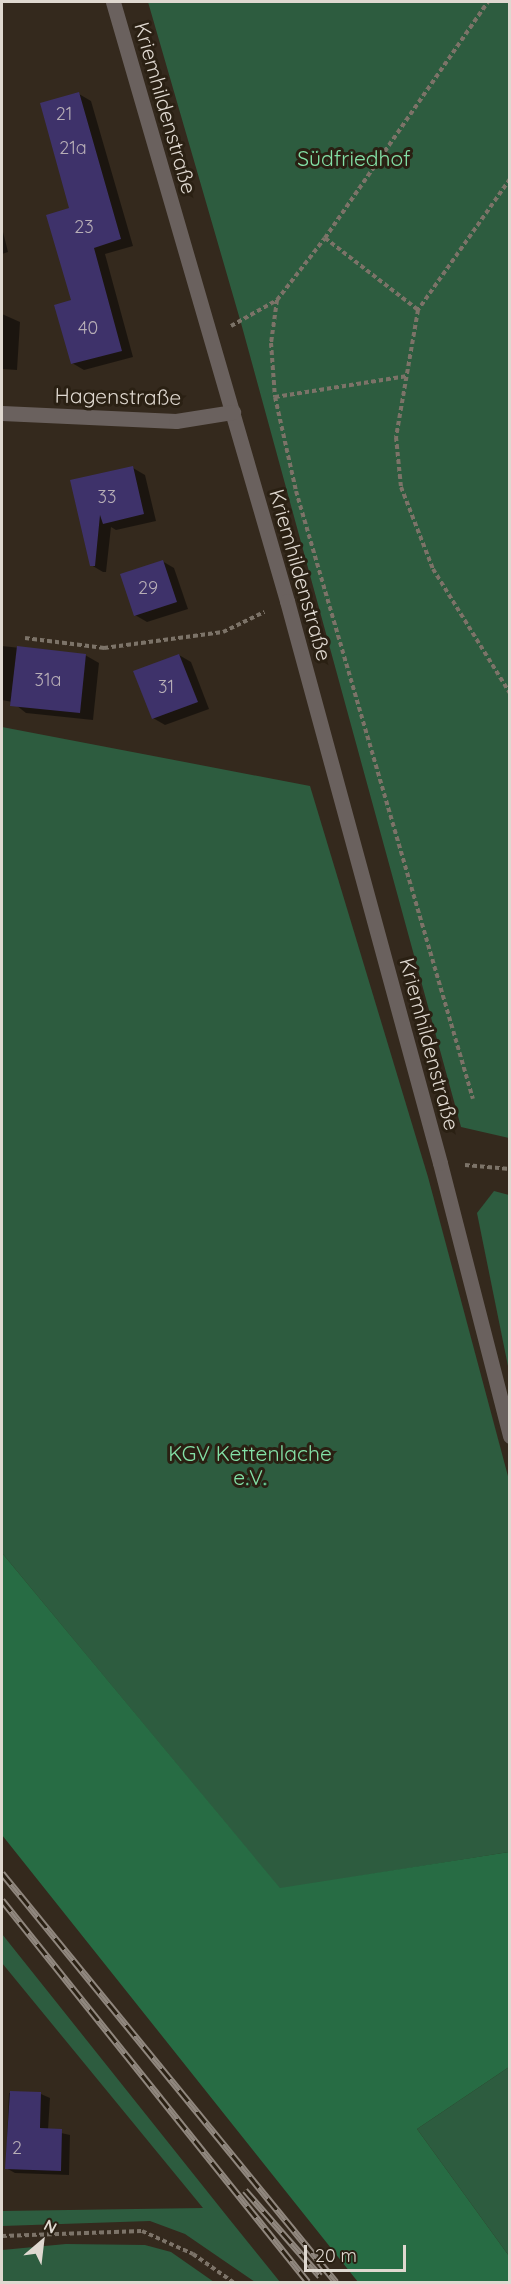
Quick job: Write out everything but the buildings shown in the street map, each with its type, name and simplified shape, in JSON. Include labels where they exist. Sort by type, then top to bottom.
[{"type":"street","name":"Kriemhildenstraße","points":[[113,2],[287,601],[440,1163],[510,1436]]},
{"type":"street","name":"Hagenstraße","points":[[2,413],[176,421],[233,412]]},
{"type":"path","points":[[210,332],[241,323],[276,300],[325,238],[488,2]]},
{"type":"path","points":[[510,179],[418,310],[396,437],[400,487],[434,569],[510,693]]},
{"type":"path","points":[[325,238],[418,310]]},
{"type":"path","points":[[276,300],[271,343],[275,397],[296,491],[473,1099]]},
{"type":"path","points":[[275,397],[407,376]]},
{"type":"path","points":[[25,638],[104,648],[223,632],[287,601]]},
{"type":"path","points":[[440,1163],[510,1169]]},
{"type":"path","points":[[2,2236],[142,2231],[185,2249],[233,2283]]},
{"type":"green space","name":"Südfriedhof","points":[[148,2],[509,2],[509,1138],[461,1127],[241,323]]},
{"type":"green space","name":"KGV Kettenlache e.V.","points":[[2,727],[310,786],[428,1177],[509,1480],[509,1852],[280,1889],[2,1553]]},
{"type":"green space","points":[[494,1191],[509,1195],[509,1371],[477,1213]]},
{"type":"green space","points":[[2,1553],[280,1888],[509,1852],[509,2067],[417,2129],[509,2256],[509,2282],[358,2282],[2,1835]]},
{"type":"green space","points":[[2,1934],[280,2282],[255,2282],[185,2234],[150,2221],[2,2226],[2,2211],[203,2208],[2,1963]]},
{"type":"green space","points":[[509,2067],[509,2256],[417,2129]]},
{"type":"green space","points":[[66,2244],[145,2245],[171,2252],[214,2282],[2,2282],[2,2250]]},
{"type":"railway","points":[[2,1873],[336,2282]]},
{"type":"railway","points":[[2,1900],[308,2282]]},
{"type":"railway","points":[[245,2190],[320,2276]]}]
